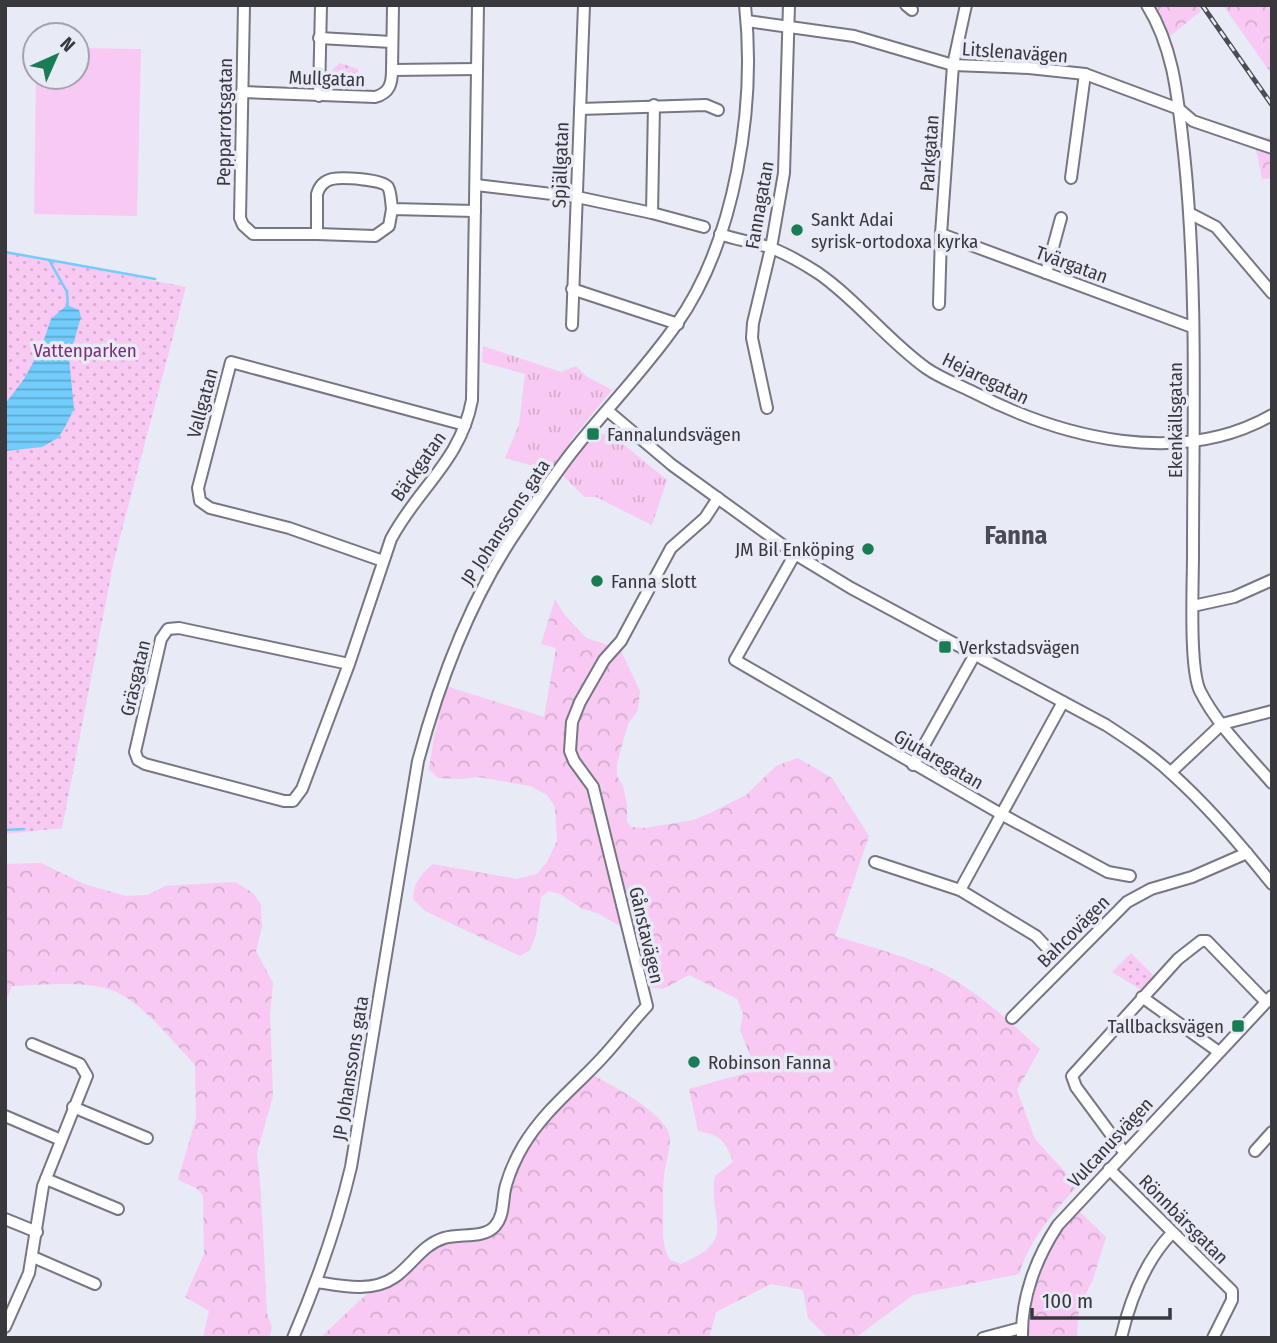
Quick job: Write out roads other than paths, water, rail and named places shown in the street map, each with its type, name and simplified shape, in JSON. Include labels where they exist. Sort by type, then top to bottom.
[{"type":"street","name":"Pepparrotsgatan","points":[[244,5],[240,218],[243,225],[254,234],[317,234]]},
{"type":"street","points":[[319,96],[321,5]]},
{"type":"street","points":[[392,70],[393,5]]},
{"type":"street","name":"Bäckgatan","points":[[293,801],[302,789],[349,664],[383,561],[401,520],[454,450],[466,425],[471,400],[478,5]]},
{"type":"street","name":"Spjällgatan","points":[[572,325],[584,5]]},
{"type":"street","name":"JP Johanssons gata","points":[[293,1338],[317,1282],[340,1215],[351,1167],[418,761],[432,709],[455,648],[491,573],[516,531],[573,450],[608,411],[677,324],[704,276],[733,191],[745,125],[745,5]]},
{"type":"street","name":"Fannagatan","points":[[767,408],[752,338],[785,173],[789,5]]},
{"type":"street","name":"Parkgatan","points":[[939,304],[953,65],[966,5]]},
{"type":"street","name":"Ekenkällsgatan","points":[[1147,5],[1166,41],[1179,109],[1191,214],[1192,606],[1196,677],[1200,691],[1222,724],[1272,783]]},
{"type":"street","name":"Litslenavägen","points":[[747,21],[854,36],[953,65],[1030,68],[1085,74],[1179,109],[1193,121],[1272,148]]},
{"type":"street","points":[[319,38],[391,42]]},
{"type":"street","name":"Mullgatan","points":[[242,92],[319,96],[381,95],[390,88],[392,70],[477,69]]},
{"type":"street","points":[[1071,177],[1085,74]]},
{"type":"street","points":[[652,213],[654,105]]},
{"type":"street","points":[[580,109],[706,105],[718,110]]},
{"type":"street","points":[[332,179],[376,180],[384,183],[389,188],[392,209],[388,226],[375,236],[317,234],[317,194],[319,188],[332,179]]},
{"type":"street","points":[[476,185],[577,197],[704,227]]},
{"type":"street","points":[[392,209],[475,211]]},
{"type":"street","points":[[1191,214],[1216,227],[1272,293]]},
{"type":"street","points":[[1046,273],[1061,218]]},
{"type":"street","name":"Hejaregatan","points":[[720,234],[771,248],[817,273],[924,367],[1016,413],[1091,437],[1175,443],[1240,431],[1272,415]]},
{"type":"street","name":"Tvärgatan","points":[[941,234],[1192,327]]},
{"type":"street","points":[[572,289],[677,324]]},
{"type":"street","name":"Vallgatan","points":[[383,561],[289,528],[210,508],[200,500],[198,488],[231,362],[466,425]]},
{"type":"street","points":[[608,411],[672,465],[795,554],[974,656],[1106,725],[1171,772],[1247,853],[1272,884]]},
{"type":"street","name":"Gånstavägen","points":[[317,1282],[360,1287],[383,1283],[396,1276],[428,1244],[446,1237],[484,1233],[493,1228],[501,1215],[505,1188],[512,1167],[524,1144],[556,1102],[601,1059],[647,1006],[593,787],[573,761],[569,740],[572,722],[580,702],[604,660],[621,641],[671,548],[705,517],[718,498]]},
{"type":"street","name":"Gjutaregatan","points":[[795,554],[735,660],[1001,814],[1108,872],[1130,876]]},
{"type":"street","points":[[1192,606],[1234,597],[1272,580]]},
{"type":"street","name":"Gräsgatan","points":[[293,801],[138,760],[135,752],[161,639],[168,629],[173,627],[349,664]]},
{"type":"street","points":[[914,765],[974,656]]},
{"type":"street","points":[[960,890],[1063,702]]},
{"type":"street","points":[[1171,772],[1222,724],[1272,711]]},
{"type":"street","name":"Bahcovägen","points":[[1012,1018],[1127,902],[1139,894],[1192,877],[1247,853]]},
{"type":"street","points":[[875,862],[960,890],[1036,936],[1051,952]]},
{"type":"street","points":[[1124,1152],[1076,1087],[1072,1076],[1142,997],[1187,951],[1201,941],[1208,941],[1269,999]]},
{"type":"street","points":[[1142,997],[1219,1052]]},
{"type":"street","name":"Vulcanusvägen","points":[[1022,1333],[1029,1285],[1047,1241],[1068,1213],[1269,999]]},
{"type":"street","points":[[5,1327],[33,1258],[46,1179],[87,1076],[80,1064],[32,1044]]},
{"type":"street","points":[[74,1107],[146,1138]]},
{"type":"street","points":[[5,1116],[61,1140]]},
{"type":"street","points":[[1255,1150],[1272,1132]]},
{"type":"street","name":"Rönnbärsgatan","points":[[1109,1169],[1233,1295],[1213,1338]]},
{"type":"street","points":[[46,1179],[118,1209]]},
{"type":"street","points":[[5,1219],[37,1232]]},
{"type":"street","points":[[1121,1338],[1138,1284],[1155,1254],[1172,1233]]},
{"type":"street","points":[[33,1258],[95,1283]]},
{"type":"street","points":[[983,1338],[1022,1333]]},
{"type":"water","name":"Vattenparken","points":[[67,305],[79,310],[81,317],[69,358],[74,409],[58,438],[42,447],[5,451],[5,404],[24,379],[41,348],[51,319]]},
{"type":"waterway","points":[[5,252],[155,279]]},
{"type":"waterway","points":[[49,260],[67,292],[68,308]]},
{"type":"waterway","points":[[5,830],[24,829]]},
{"type":"railway","points":[[1202,5],[1272,105]]},
{"type":"place","name":"Sankt Adai syrisk-ortodoxa kyrka","points":[[797,230]]},
{"type":"place","name":"Fannalundsvägen","points":[[593,434]]},
{"type":"place","name":"JM Bil Enköping","points":[[868,549]]},
{"type":"place","name":"Fanna slott","points":[[597,581]]},
{"type":"place","name":"Verkstadsvägen","points":[[945,647]]},
{"type":"place","name":"Tallbacksvägen","points":[[1238,1026]]},
{"type":"place","name":"Robinson Fanna","points":[[694,1062]]},
{"type":"district","name":"Fanna","points":[[1016,535]]}]
